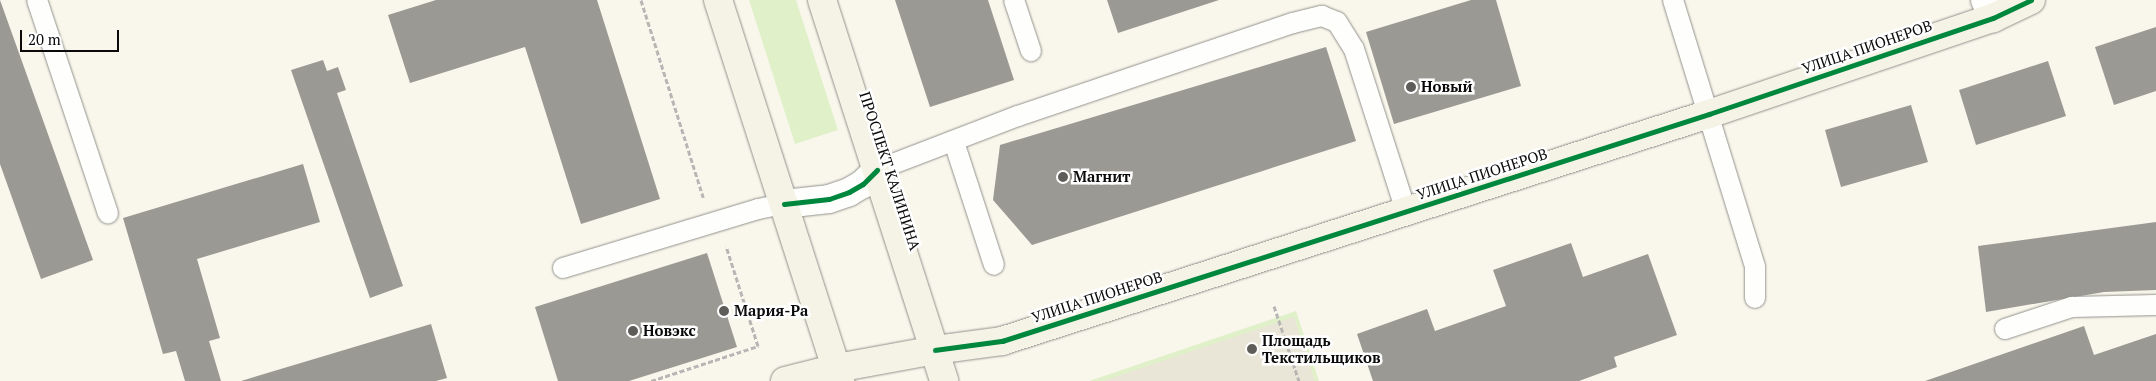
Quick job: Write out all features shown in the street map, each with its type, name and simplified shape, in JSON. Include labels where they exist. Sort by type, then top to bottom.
[{"type":"street","points":[[718,0],[839,374]]},
{"type":"street","name":"ПРОСПЕКТ КАЛИНИНА","points":[[822,0],[944,381]]},
{"type":"street","name":"УЛИЦА ПИОНЕРОВ","points":[[785,381],[839,374],[935,350],[1002,341],[1709,114],[1989,9],[2031,0]]},
{"type":"street","points":[[784,204],[822,200],[842,195],[863,184],[876,170]]},
{"type":"lane","points":[[36,0],[108,214]]},
{"type":"lane","points":[[1014,0],[1031,51]]},
{"type":"lane","points":[[1672,0],[1755,267],[1755,298]]},
{"type":"lane","points":[[876,170],[954,142],[1018,116],[1310,18],[1322,16],[1336,22],[1354,49],[1406,211]]},
{"type":"lane","points":[[954,142],[994,265]]},
{"type":"lane","points":[[563,268],[758,209],[784,204]]},
{"type":"lane","points":[[2005,329],[2072,307],[2156,305]]},
{"type":"path","points":[[640,0],[712,223],[725,242],[758,346],[650,381]]},
{"type":"path","points":[[1274,306],[1299,381]]},
{"type":"green space","points":[[749,0],[796,0],[838,130],[795,144]]},
{"type":"green space","name":"Площадь Текстильщиков","points":[[1296,311],[1319,381],[1089,381]]},
{"type":"shaded area","name":"Площадь Текстильщиков","points":[[1294,317],[1315,381],[1103,381]]},
{"type":"building","points":[[0,0],[93,260],[41,279],[0,164]]},
{"type":"building","points":[[436,0],[597,0],[660,199],[581,224],[525,47],[410,83],[388,15]]},
{"type":"building","points":[[895,0],[988,0],[1014,80],[930,107]]},
{"type":"building","points":[[1107,0],[1219,0],[1118,33]]},
{"type":"building","points":[[1471,0],[1496,0],[1521,86],[1394,124],[1366,32]]},
{"type":"building","points":[[2156,27],[2156,91],[2114,105],[2095,47]]},
{"type":"building","points":[[1326,47],[1356,141],[1032,245],[993,200],[1000,145]]},
{"type":"building","points":[[323,60],[327,71],[338,67],[346,90],[337,93],[403,286],[370,298],[291,70]]},
{"type":"building","points":[[2048,61],[2066,116],[1976,145],[1959,90]]},
{"type":"building","points":[[1911,105],[1928,162],[1841,187],[1825,130]]},
{"type":"building","points":[[303,164],[320,222],[197,259],[220,338],[209,341],[221,381],[185,381],[176,351],[163,354],[123,218]]},
{"type":"building","points":[[2156,222],[2156,290],[2104,292],[1986,312],[1978,246]]},
{"type":"building","points":[[1571,243],[1583,277],[1648,254],[1677,335],[1614,357],[1617,367],[1579,381],[1373,381],[1357,334],[1427,309],[1435,331],[1506,306],[1493,270]]},
{"type":"building","points":[[707,253],[737,347],[629,381],[558,381],[535,307]]},
{"type":"building","points":[[431,324],[447,378],[436,381],[241,381]]},
{"type":"building","points":[[2084,326],[2094,355],[2156,334],[2156,381],[1925,381]]},
{"type":"cycle path","points":[[935,350],[1002,341],[1709,114],[1993,18],[2031,0]]},
{"type":"cycle path","points":[[784,204],[829,199],[849,192],[863,184],[877,170]]},
{"type":"place","name":"Новый","points":[[1411,87]]},
{"type":"place","name":"Магнит","points":[[1063,177]]},
{"type":"place","name":"Мария-Ра","points":[[724,311]]},
{"type":"place","name":"Новэкс","points":[[633,331]]},
{"type":"place","name":"Площадь Текстильщиков","points":[[1252,349]]}]
